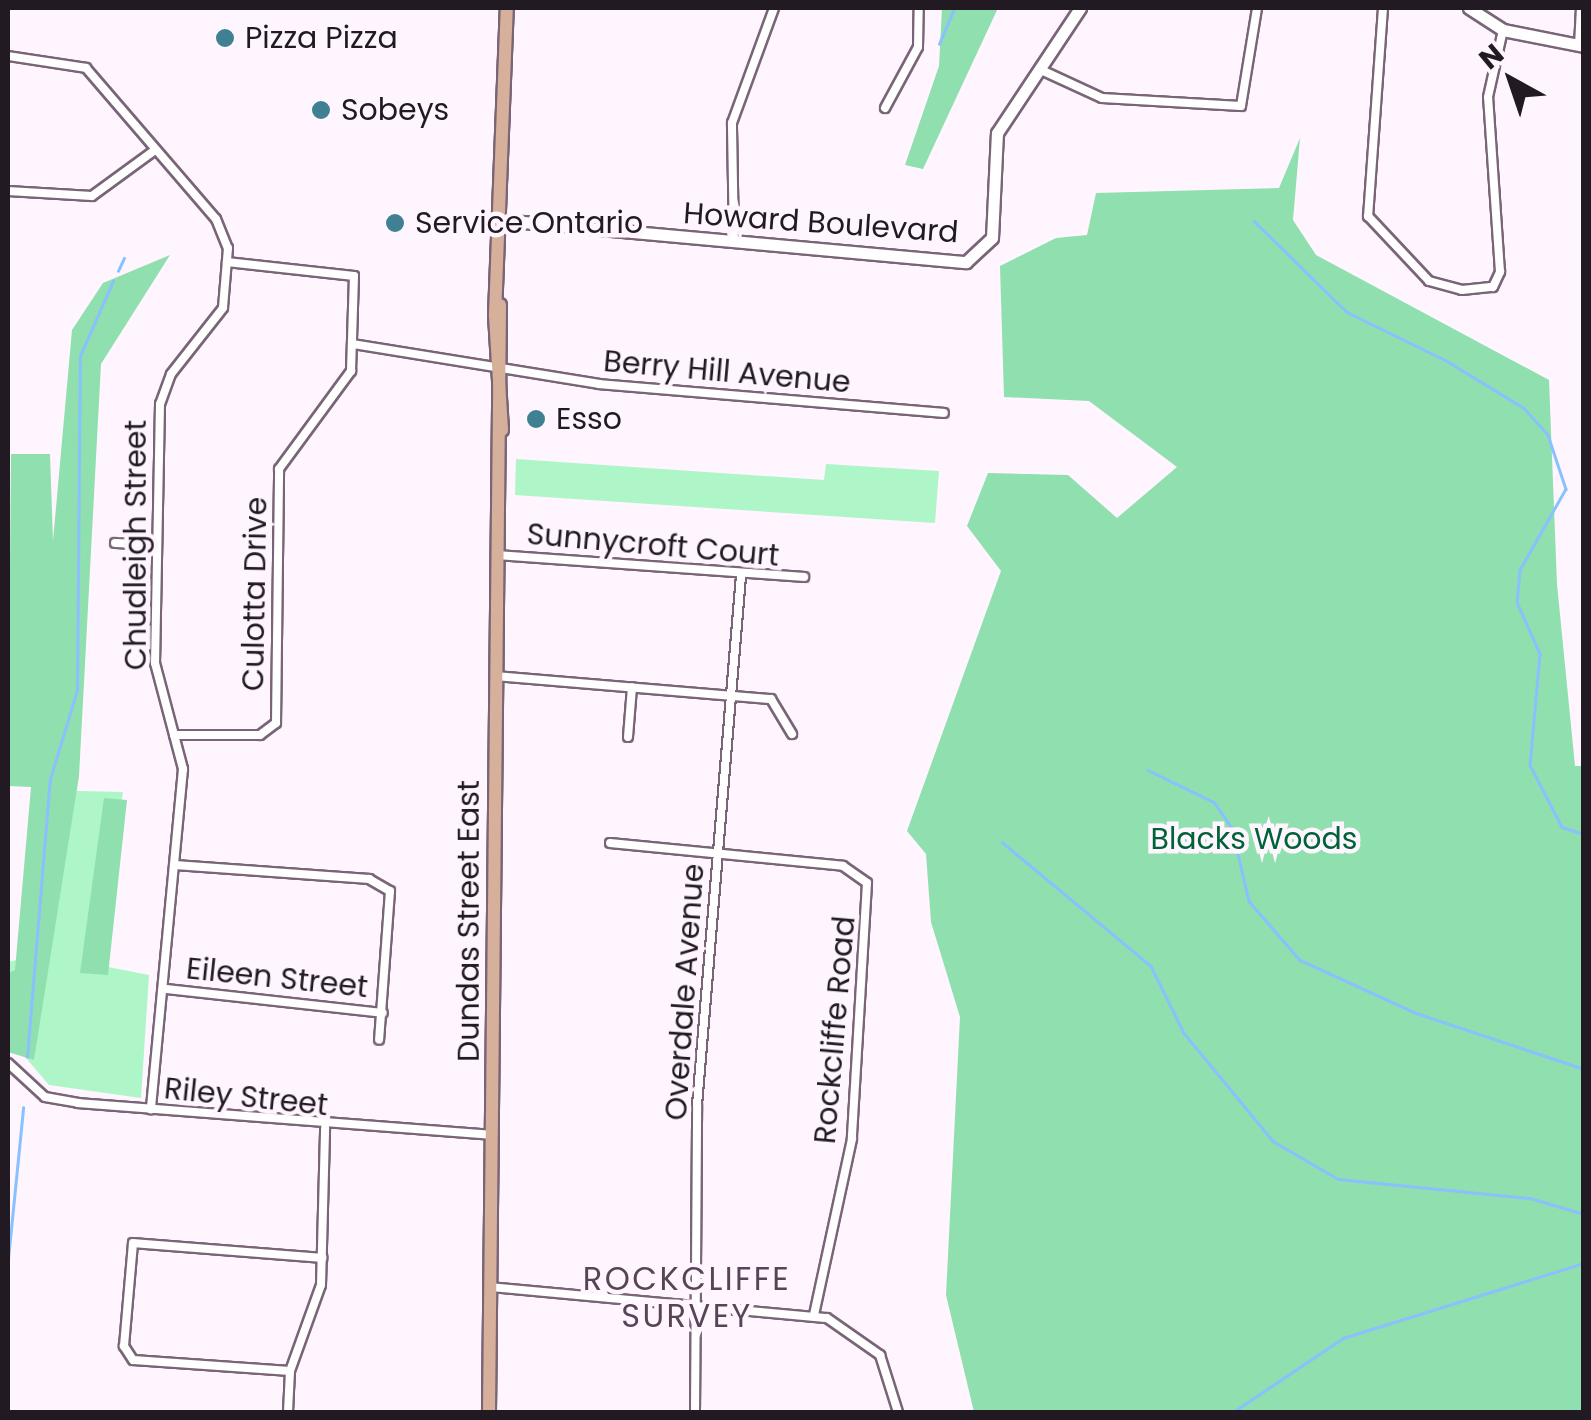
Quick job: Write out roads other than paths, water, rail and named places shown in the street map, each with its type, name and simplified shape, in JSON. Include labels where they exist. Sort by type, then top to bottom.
[{"type":"main road","name":"Dundas Street East","points":[[489,1412],[506,8]]},
{"type":"street","points":[[734,242],[732,123],[774,8]]},
{"type":"street","points":[[885,108],[918,47],[919,8]]},
{"type":"street","name":"Howard Boulevard","points":[[501,220],[966,262],[986,252],[997,133],[1080,8]]},
{"type":"street","points":[[1039,70],[1102,98],[1241,106],[1257,8]]},
{"type":"street","points":[[1383,8],[1368,216],[1429,280],[1462,290],[1493,287],[1500,272],[1488,98],[1503,30]]},
{"type":"street","points":[[1469,8],[1503,30],[1581,46],[1581,8]]},
{"type":"street","name":"Chudleigh Street","points":[[8,56],[86,68],[216,219],[227,262],[217,319],[161,390],[155,663],[182,769],[166,989],[151,1110]]},
{"type":"street","points":[[8,191],[92,196],[155,150]]},
{"type":"street","name":"Culotta Drive","points":[[174,735],[260,734],[276,723],[279,469],[294,439],[340,394],[353,344],[359,286],[346,269],[227,262]]},
{"type":"street","name":"Berry Hill Avenue","points":[[353,344],[500,368],[944,413]]},
{"type":"street","points":[[114,543],[157,544]]},
{"type":"street","name":"Sunnycroft Court","points":[[497,555],[804,577]]},
{"type":"street","name":"Overdale Avenue","points":[[695,1412],[697,1105],[741,575]]},
{"type":"street","points":[[496,676],[778,702],[792,734]]},
{"type":"street","points":[[628,737],[632,687]]},
{"type":"street","points":[[610,844],[716,857]]},
{"type":"street","name":"Rockcliffe Road","points":[[716,857],[843,866],[867,882],[852,1139],[814,1315]]},
{"type":"street","points":[[175,865],[369,879],[390,891],[379,1040]]},
{"type":"street","name":"Eileen Street","points":[[166,989],[382,1012]]},
{"type":"street","name":"Riley Street","points":[[8,1063],[45,1097],[325,1128],[494,1135]]},
{"type":"street","points":[[288,1412],[290,1371],[322,1258],[325,1128]]},
{"type":"street","points":[[290,1371],[134,1360],[124,1346],[133,1242],[322,1258]]},
{"type":"street","points":[[490,1288],[814,1315],[880,1355],[898,1412]]},
{"type":"waterway","points":[[939,44],[954,8]]},
{"type":"waterway","points":[[1254,221],[1347,312],[1447,361],[1524,408],[1548,435],[1566,489],[1520,570],[1517,602],[1540,654],[1530,765],[1562,827],[1584,834]]},
{"type":"waterway","points":[[118,271],[124,258]]},
{"type":"waterway","points":[[27,1057],[50,779],[77,690],[80,356],[113,281]]},
{"type":"waterway","points":[[1148,770],[1214,802],[1232,828],[1249,901],[1300,960],[1416,1013],[1584,1069]]},
{"type":"waterway","points":[[1002,842],[1151,966],[1184,1033],[1273,1141],[1338,1179],[1530,1198],[1584,1214]]},
{"type":"waterway","points":[[8,1259],[23,1108]]},
{"type":"waterway","points":[[1233,1412],[1343,1338],[1584,1263]]},
{"type":"railway","points":[[1584,528],[1584,561]]},
{"type":"place","name":"Pizza Pizza","points":[[225,38]]},
{"type":"place","name":"Sobeys","points":[[321,110]]},
{"type":"place","name":"Service Ontario","points":[[395,223]]},
{"type":"place","name":"Esso","points":[[536,419]]},
{"type":"district","name":"ROCKCLIFFE SURVEY","points":[[687,1298]]},
{"type":"park label","name":"Blacks Woods","points":[[1254,839]]}]
